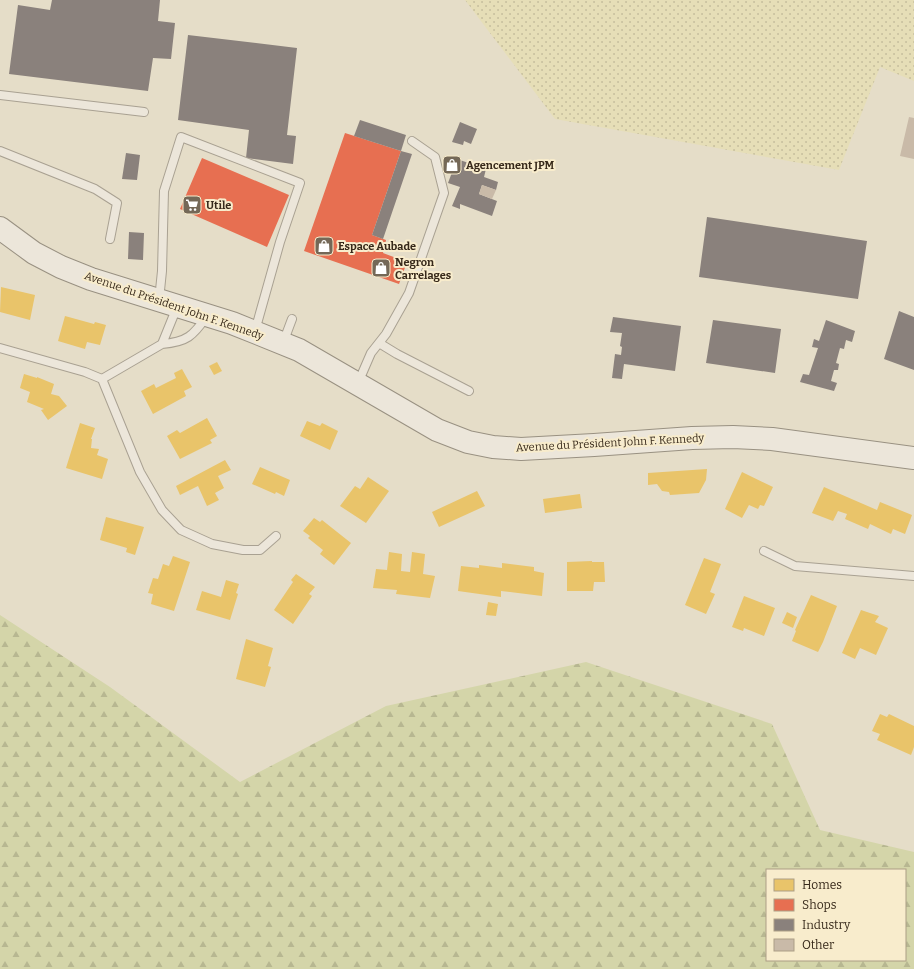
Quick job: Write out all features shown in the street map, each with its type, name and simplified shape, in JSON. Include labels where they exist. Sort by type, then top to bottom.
[{"type":"main road","name":"Avenue du Président John F. Kennedy","points":[[0,222],[7,233],[34,253],[61,267],[91,279],[254,332],[298,350],[437,430],[468,442],[493,448],[520,449],[692,438],[733,437],[772,439],[914,458]]},
{"type":"lane","points":[[0,95],[144,112]]},
{"type":"lane","points":[[162,344],[168,303],[162,271],[164,190],[181,137],[300,183],[280,242],[254,332]]},
{"type":"lane","points":[[357,383],[371,352],[386,334],[409,293],[444,193],[435,157],[412,141]]},
{"type":"lane","points":[[0,151],[95,189],[117,204],[110,239]]},
{"type":"lane","points":[[0,348],[102,379],[162,344],[178,343],[196,332],[206,316]]},
{"type":"lane","points":[[283,344],[292,319]]},
{"type":"lane","points":[[379,343],[397,354],[469,391]]},
{"type":"lane","points":[[102,379],[140,472],[162,510],[181,530],[212,544],[244,550],[260,550],[276,536]]},
{"type":"lane","points":[[764,551],[795,566],[914,576]]},
{"type":"shaded area","points":[[465,0],[914,0],[914,81],[880,67],[839,170],[555,119]]},
{"type":"green space","points":[[0,615],[110,687],[240,782],[386,706],[586,662],[772,724],[820,830],[914,852],[914,969],[0,969]]},
{"type":"building: Homes","points":[[1,287],[35,295],[30,320],[0,312]]},
{"type":"building: Homes","points":[[65,316],[94,324],[95,322],[106,325],[100,345],[87,342],[85,349],[58,341]]},
{"type":"building: Homes","points":[[217,362],[222,371],[214,375],[209,366]]},
{"type":"building: Homes","points":[[182,369],[192,387],[184,391],[186,396],[153,414],[141,391],[154,384],[156,388],[176,378],[174,373]]},
{"type":"building: Homes","points":[[24,374],[37,377],[54,384],[51,394],[59,396],[67,406],[48,420],[41,410],[44,409],[27,402],[30,392],[20,388]]},
{"type":"building: Homes","points":[[207,418],[217,436],[210,440],[212,443],[180,459],[167,436],[177,430],[180,433]]},
{"type":"building: Homes","points":[[307,421],[320,426],[322,423],[338,431],[330,450],[300,436]]},
{"type":"building: Homes","points":[[80,423],[95,428],[91,439],[91,448],[99,449],[97,455],[108,459],[102,479],[66,468]]},
{"type":"building: Homes","points":[[225,460],[231,470],[218,476],[224,488],[215,493],[219,500],[207,506],[198,486],[180,495],[176,486]]},
{"type":"building: Homes","points":[[260,467],[290,480],[284,496],[276,492],[275,494],[252,484]]},
{"type":"building: Homes","points":[[707,469],[706,480],[699,493],[670,495],[669,492],[662,491],[657,484],[648,485],[648,473]]},
{"type":"building: Homes","points":[[742,472],[773,487],[764,506],[760,505],[758,509],[749,505],[742,518],[725,509]]},
{"type":"building: Homes","points":[[368,477],[389,491],[366,523],[340,506],[355,486],[360,489]]},
{"type":"building: Homes","points":[[824,487],[877,510],[880,502],[912,515],[905,534],[893,529],[891,534],[870,524],[868,529],[845,519],[847,514],[838,511],[833,521],[812,513]]},
{"type":"building: Homes","points":[[477,491],[485,506],[439,527],[432,512]]},
{"type":"building: Homes","points":[[580,494],[582,508],[545,513],[543,499]]},
{"type":"building: Homes","points":[[106,517],[144,527],[135,555],[126,552],[127,548],[100,540]]},
{"type":"building: Homes","points":[[314,518],[320,522],[322,520],[351,543],[334,565],[320,554],[323,550],[308,538],[310,536],[303,531]]},
{"type":"building: Homes","points":[[389,552],[402,554],[401,571],[410,572],[412,552],[425,554],[423,574],[435,576],[430,598],[396,594],[397,590],[373,588],[376,569],[387,570]]},
{"type":"building: Homes","points":[[173,556],[190,562],[174,611],[151,604],[153,594],[148,593],[153,578],[158,579],[163,564],[169,566]]},
{"type":"building: Homes","points":[[704,558],[721,564],[710,592],[715,594],[706,614],[685,605]]},
{"type":"building: Homes","points":[[567,562],[604,562],[605,582],[594,582],[593,591],[567,591]]},
{"type":"building: Homes","points":[[502,563],[534,567],[534,571],[544,573],[542,596],[501,591],[501,597],[458,591],[461,566],[479,568],[479,565],[502,568]]},
{"type":"building: Homes","points":[[296,574],[315,587],[309,594],[312,596],[293,624],[274,610],[293,582],[291,580]]},
{"type":"building: Homes","points":[[226,580],[239,584],[236,593],[238,594],[230,620],[196,610],[202,591],[221,597]]},
{"type":"building: Homes","points":[[811,595],[837,606],[818,652],[792,641],[796,631],[795,630]]},
{"type":"building: Homes","points":[[744,596],[775,608],[764,636],[744,628],[743,631],[732,627]]},
{"type":"building: Homes","points":[[488,602],[498,604],[496,616],[486,615]]},
{"type":"building: Homes","points":[[861,610],[879,616],[875,622],[888,628],[876,655],[860,648],[855,659],[842,653]]},
{"type":"building: Homes","points":[[787,612],[797,617],[793,628],[782,623]]},
{"type":"building: Homes","points":[[246,639],[273,648],[268,666],[271,667],[265,687],[236,679]]},
{"type":"building: Homes","points":[[880,714],[887,717],[889,714],[914,726],[914,747],[911,755],[877,740],[880,734],[872,731]]},
{"type":"building: Shops","points":[[345,133],[401,151],[372,235],[386,240],[383,253],[407,262],[399,284],[304,251]]},
{"type":"building: Shops","points":[[202,158],[289,195],[267,247],[180,209]]},
{"type":"building: Industry","points":[[52,0],[160,0],[158,21],[175,23],[171,59],[153,58],[148,91],[9,74],[18,5],[50,10]]},
{"type":"building: Industry","points":[[188,35],[297,48],[287,135],[296,136],[293,164],[246,158],[249,130],[178,120]]},
{"type":"building: Industry","points":[[360,120],[406,135],[401,151],[354,136]]},
{"type":"building: Industry","points":[[460,122],[477,129],[471,144],[464,141],[463,145],[452,142]]},
{"type":"building: Industry","points":[[401,151],[412,154],[383,239],[372,235]]},
{"type":"building: Industry","points":[[126,153],[140,155],[137,180],[122,179]]},
{"type":"building: Industry","points":[[457,159],[486,169],[484,177],[498,182],[496,190],[482,185],[479,194],[497,201],[492,216],[460,204],[460,209],[452,206],[460,187],[448,183]]},
{"type":"building: Industry","points":[[707,217],[867,241],[858,299],[699,277]]},
{"type":"building: Industry","points":[[129,232],[144,233],[143,260],[128,259]]},
{"type":"building: Industry","points":[[899,311],[914,317],[914,370],[884,359]]},
{"type":"building: Industry","points":[[613,317],[681,326],[675,371],[624,364],[622,379],[612,378],[615,354],[621,355],[622,347],[620,346],[622,333],[610,332]]},
{"type":"building: Industry","points":[[713,320],[781,329],[775,373],[706,363]]},
{"type":"building: Industry","points":[[826,320],[855,331],[852,342],[846,340],[844,349],[840,348],[836,363],[839,364],[838,370],[834,370],[831,381],[837,383],[834,391],[800,382],[803,374],[809,375],[818,348],[812,347],[814,339],[819,341]]},
{"type":"building: Other","points":[[909,117],[914,118],[914,159],[900,156]]},
{"type":"building: Other","points":[[482,185],[496,190],[492,199],[479,194]]},
{"type":"place","name":"Agencement JPM","points":[[452,165]]},
{"type":"place","name":"Utile","points":[[192,205]]},
{"type":"place","name":"Espace Aubade","points":[[324,246]]},
{"type":"place","name":"Negron Carrelages","points":[[381,268]]}]
